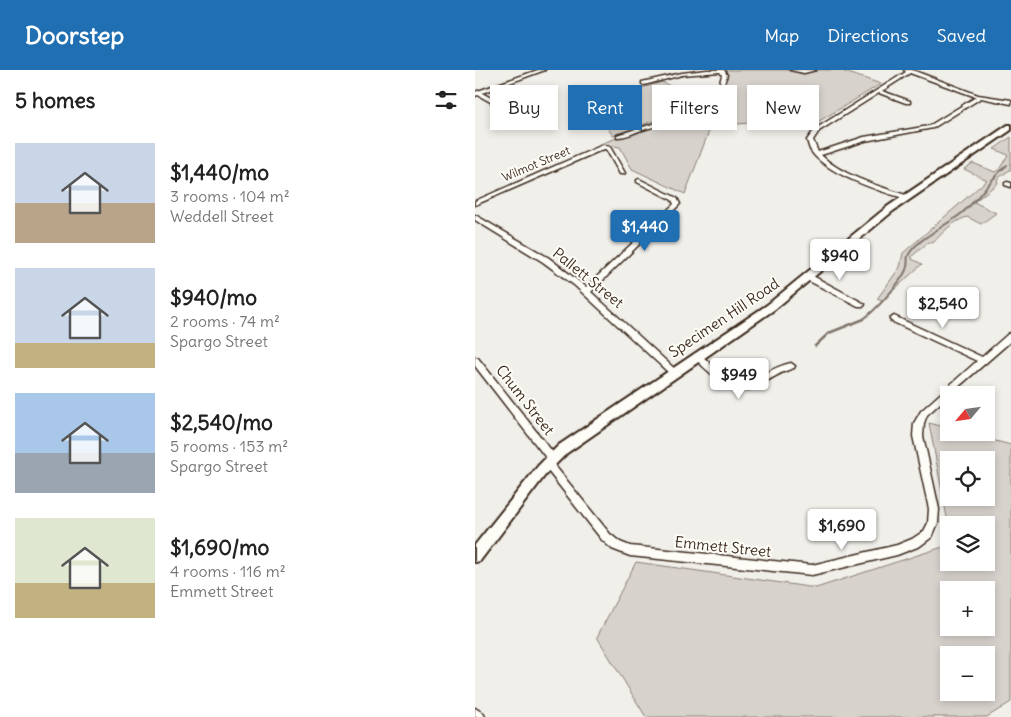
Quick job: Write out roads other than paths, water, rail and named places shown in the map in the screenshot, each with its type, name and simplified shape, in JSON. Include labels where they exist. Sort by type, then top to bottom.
[{"type":"main road","name":"Specimen Hill Road","points":[[475,556],[550,460],[606,418],[771,307],[880,216],[1011,127]]},
{"type":"street","points":[[476,93],[543,70]]},
{"type":"street","points":[[619,136],[701,106],[723,84],[725,75],[722,70],[682,74],[644,83]]},
{"type":"street","points":[[792,70],[804,72],[814,70]]},
{"type":"street","points":[[907,197],[855,179],[817,154],[810,144],[814,132],[880,92],[908,71],[980,97],[1011,102]]},
{"type":"street","points":[[880,92],[908,102]]},
{"type":"street","points":[[476,93],[490,100]]},
{"type":"street","points":[[817,154],[860,140],[931,127],[980,97]]},
{"type":"street","name":"Wilmot Street","points":[[475,203],[605,147],[622,173]]},
{"type":"street","points":[[587,291],[672,210],[678,201],[639,181]]},
{"type":"street","name":"Pallett Street","points":[[475,217],[545,260],[587,291],[673,372]]},
{"type":"street","points":[[808,278],[861,304]]},
{"type":"street","points":[[894,319],[982,360]]},
{"type":"street","name":"Emmett Street","points":[[550,460],[606,537],[616,546],[630,551],[811,570],[835,566],[897,550],[916,543],[928,534],[933,523],[934,509],[918,436],[919,423],[923,413],[1011,336]]},
{"type":"street","points":[[697,356],[733,386],[744,389],[753,386],[774,370],[791,366]]},
{"type":"street","name":"Chum Street","points":[[475,360],[550,460]]},
{"type":"street","points":[[475,714],[479,717]]},
{"type":"waterway","points":[[862,320],[900,280],[907,267],[908,256],[912,250],[925,238],[962,213],[1007,165]]},
{"type":"waterway","points":[[815,346],[829,333],[862,320]]}]
